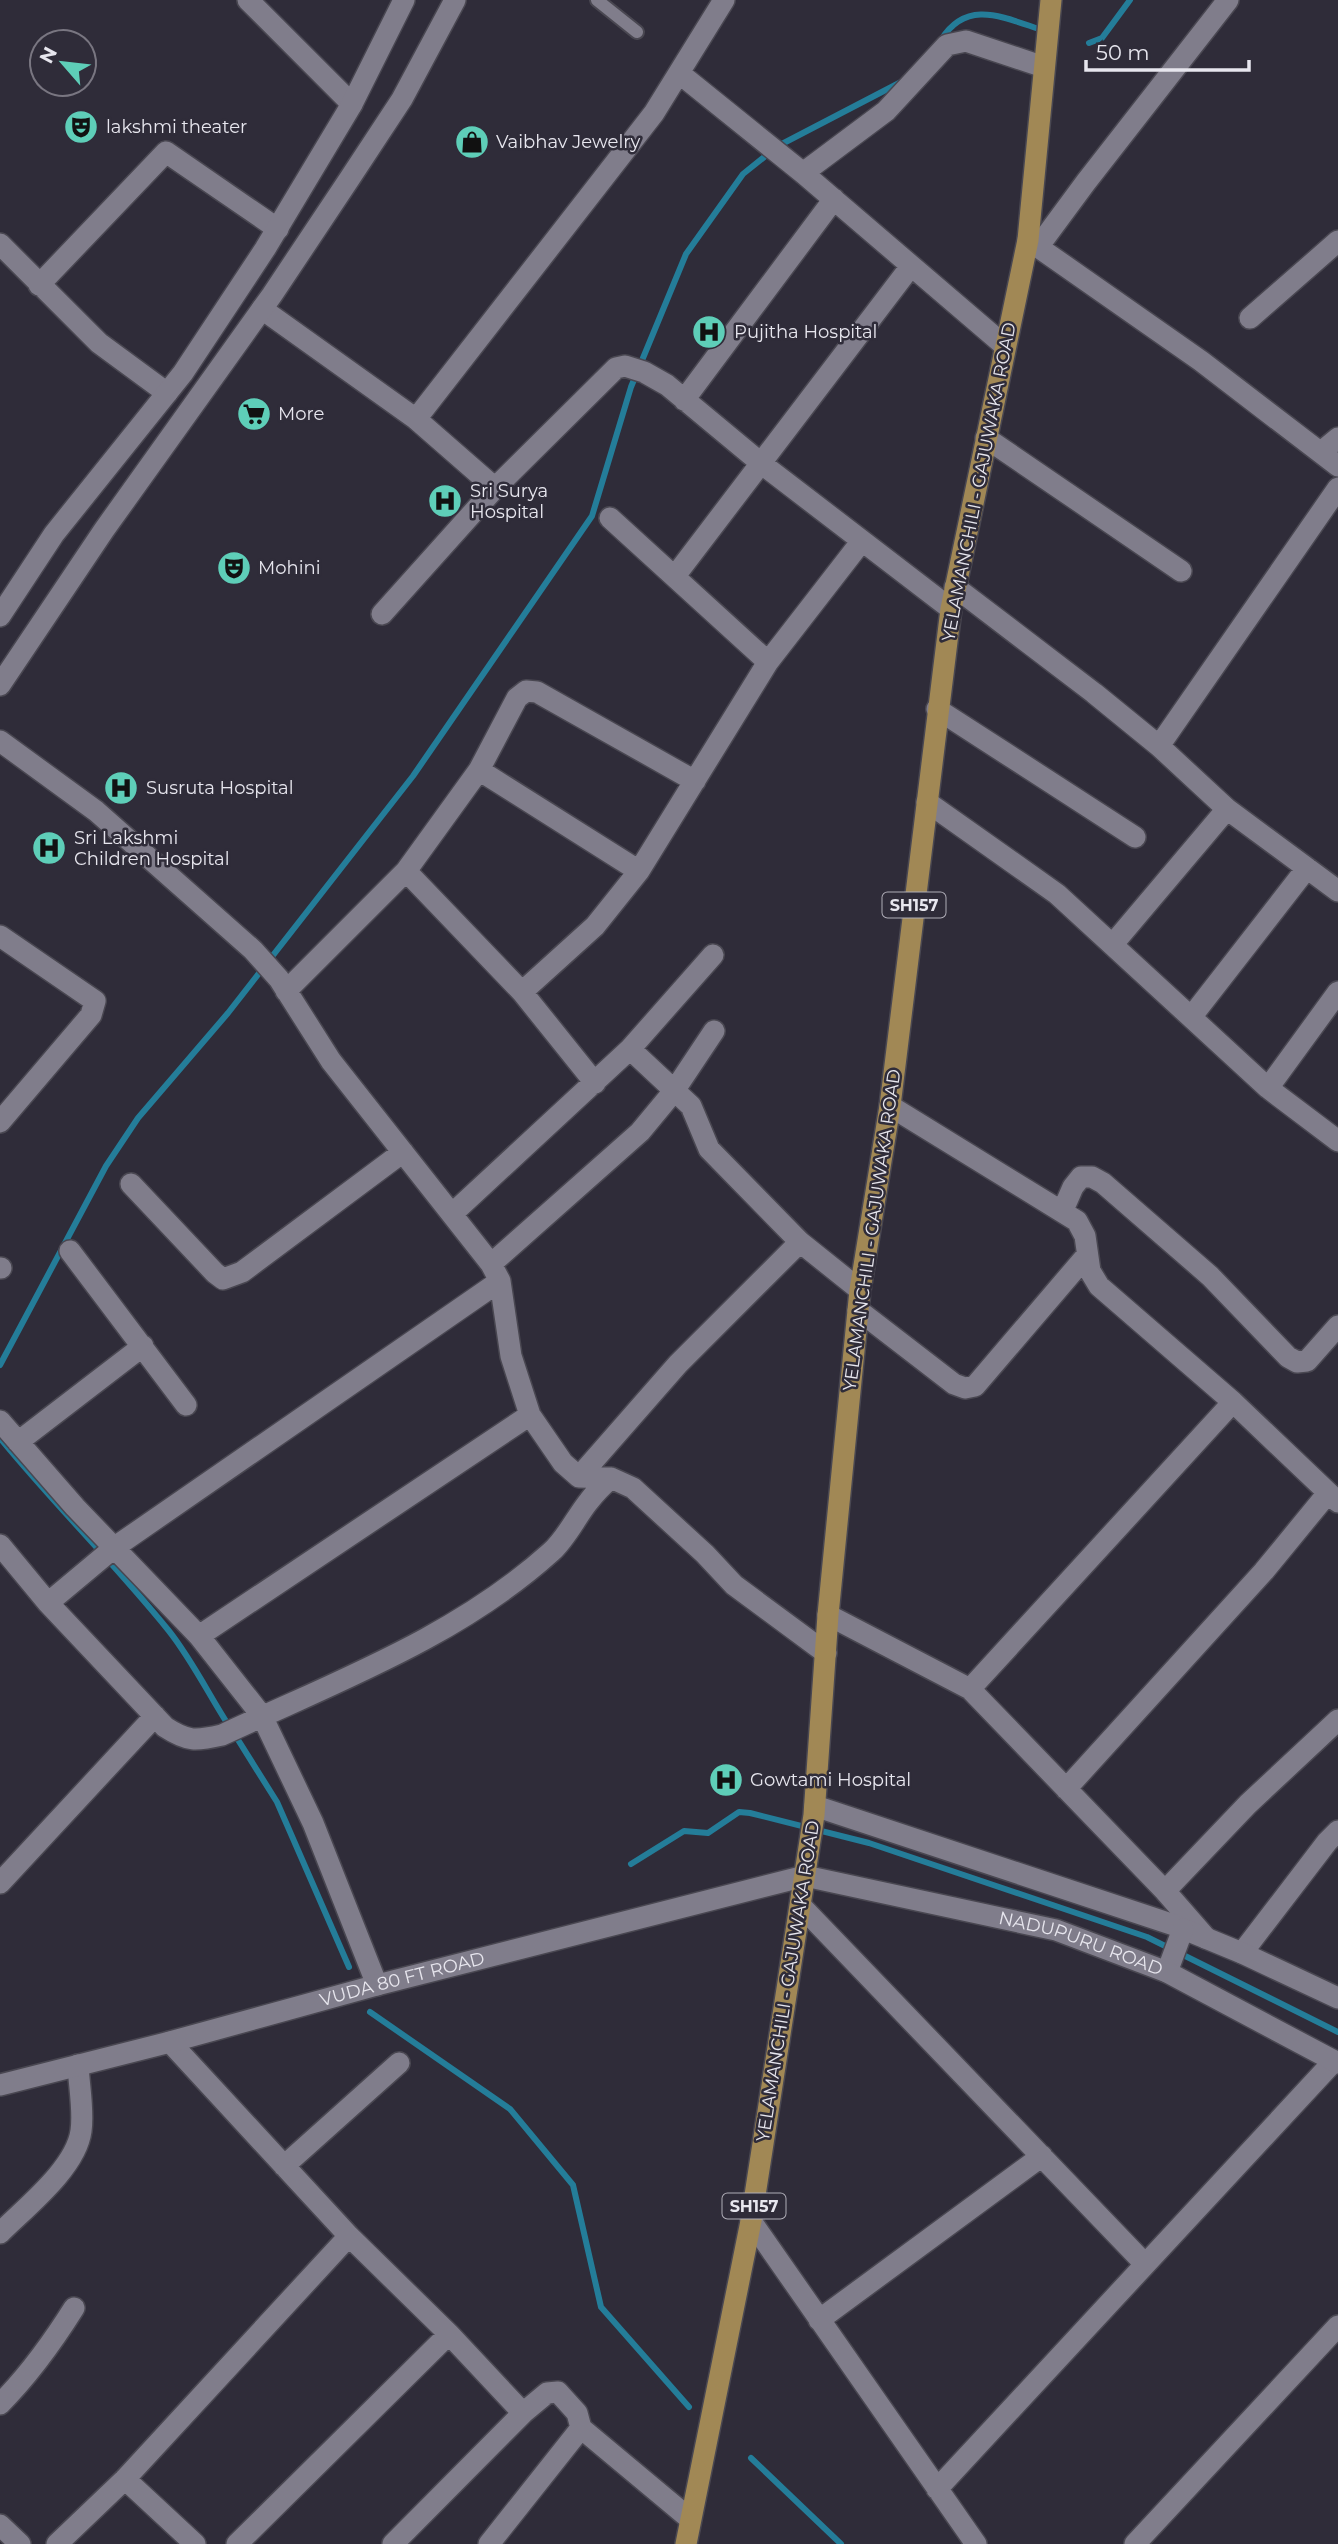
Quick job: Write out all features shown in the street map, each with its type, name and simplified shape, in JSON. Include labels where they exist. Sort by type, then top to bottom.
[{"type":"main road","name":"YELAMANCHILI - GAJUWAKA ROAD","points":[[685,2544],[751,2221],[801,1906],[814,1810],[828,1615],[860,1300],[890,1106],[937,709],[955,587],[1005,346],[1033,244],[1051,0]]},
{"type":"street","points":[[248,0],[352,104]]},
{"type":"street","points":[[0,616],[54,534],[183,373],[278,229],[352,104],[404,0]]},
{"type":"street","points":[[0,685],[104,530],[262,309],[402,99],[454,0]]},
{"type":"street","points":[[416,419],[654,113],[724,0]]},
{"type":"street","points":[[1228,0],[1086,182],[1033,244],[1201,361],[1338,466]]},
{"type":"street","points":[[803,173],[886,111],[947,45],[966,41],[1044,67]]},
{"type":"street","points":[[679,73],[803,173],[1005,346]]},
{"type":"street","points":[[39,285],[166,152],[278,229]]},
{"type":"street","points":[[684,400],[834,199]]},
{"type":"street","points":[[1250,318],[1338,241]]},
{"type":"street","points":[[0,244],[99,343],[167,393]]},
{"type":"street","points":[[675,576],[911,266]]},
{"type":"street","points":[[262,309],[416,419],[495,488]]},
{"type":"street","points":[[382,614],[495,488],[616,368],[634,369],[667,385],[762,464],[951,609]]},
{"type":"street","points":[[986,438],[1181,571]]},
{"type":"street","points":[[1321,452],[1338,438]]},
{"type":"street","points":[[1158,746],[1338,488]]},
{"type":"street","points":[[610,518],[768,662]]},
{"type":"street","points":[[522,992],[595,926],[639,871],[768,662],[861,542]]},
{"type":"street","points":[[955,587],[1094,693],[1158,746],[1227,809],[1307,868],[1335,882]]},
{"type":"street","points":[[283,985],[406,871],[479,770],[517,698],[526,691],[537,692],[695,780]]},
{"type":"street","points":[[937,709],[1135,837]]},
{"type":"street","points":[[0,741],[96,811],[253,950],[283,985],[331,1061],[496,1273],[511,1356],[530,1415],[563,1463],[579,1477],[611,1478],[633,1488],[705,1554],[734,1585],[826,1653]]},
{"type":"street","points":[[479,770],[639,871]]},
{"type":"street","points":[[927,802],[1057,894],[1268,1088],[1338,1141]]},
{"type":"street","points":[[1114,944],[1227,809]]},
{"type":"street","points":[[1192,1016],[1307,868]]},
{"type":"street","points":[[406,871],[522,992],[595,1083]]},
{"type":"street","points":[[0,936],[95,1001],[91,1014],[0,1122]]},
{"type":"street","points":[[452,1214],[595,1083],[713,955]]},
{"type":"street","points":[[1268,1088],[1338,992]]},
{"type":"street","points":[[47,1603],[115,1547],[496,1273],[628,1144],[674,1091],[714,1031]]},
{"type":"street","points":[[629,1049],[691,1106],[709,1149],[860,1300],[954,1384],[965,1388],[975,1386],[1087,1255]]},
{"type":"street","points":[[890,1106],[1077,1220],[1085,1236],[1090,1271],[1099,1286],[1233,1402],[1333,1497],[1066,1789]]},
{"type":"street","points":[[131,1184],[223,1279],[242,1272],[403,1152]]},
{"type":"street","points":[[1063,1210],[1073,1187],[1081,1177],[1092,1177],[1103,1183],[1210,1276],[1288,1357],[1297,1362],[1307,1361],[1338,1326]]},
{"type":"street","points":[[579,1477],[678,1364],[800,1242]]},
{"type":"street","points":[[70,1251],[187,1405]]},
{"type":"street","points":[[18,1441],[143,1346]]},
{"type":"street","points":[[970,1689],[1233,1402]]},
{"type":"street","points":[[199,1636],[530,1415]]},
{"type":"street","points":[[0,1421],[75,1507],[199,1636],[262,1716],[313,1823],[377,1985]]},
{"type":"street","points":[[0,1545],[47,1603],[155,1716],[180,1737],[197,1741],[222,1735],[428,1638],[489,1600],[553,1551],[590,1498],[611,1478]]},
{"type":"street","points":[[828,1615],[970,1689],[1165,1891],[1206,1938]]},
{"type":"street","points":[[0,1883],[155,1716]]},
{"type":"street","points":[[1165,1891],[1248,1804],[1338,1720]]},
{"type":"street","points":[[814,1810],[1184,1929],[1242,1952],[1338,1998]]},
{"type":"street","points":[[1242,1952],[1338,1831]]},
{"type":"street","name":"VUDA 80 FT ROAD","points":[[0,2085],[170,2042],[805,1870]]},
{"type":"street","name":"NADUPURU ROAD","points":[[805,1870],[1056,1930],[1167,1972],[1336,2062]]},
{"type":"street","points":[[801,1906],[1145,2264]]},
{"type":"street","points":[[1167,1972],[1184,1929]]},
{"type":"street","points":[[170,2042],[349,2236],[449,2334],[523,2413]]},
{"type":"street","points":[[937,2489],[1336,2062]]},
{"type":"street","points":[[284,2166],[399,2063]]},
{"type":"street","points":[[0,2233],[64,2167],[75,2151],[81,2131],[78,2066]]},
{"type":"street","points":[[820,2320],[1042,2156]]},
{"type":"street","points":[[751,2221],[976,2544]]},
{"type":"street","points":[[57,2544],[125,2479],[349,2236]]},
{"type":"street","points":[[0,2404],[30,2372],[74,2308]]},
{"type":"street","points":[[1135,2544],[1338,2326]]},
{"type":"street","points":[[237,2544],[449,2334]]},
{"type":"street","points":[[393,2544],[523,2413],[547,2393],[558,2392],[578,2413],[581,2427],[690,2519]]},
{"type":"street","points":[[489,2544],[581,2427]]},
{"type":"street","points":[[125,2479],[195,2544]]},
{"type":"street","points":[[0,2525],[20,2544]]},
{"type":"lane","points":[[597,0],[637,32]]},
{"type":"waterway","points":[[1089,43],[1102,38],[1130,0]]},
{"type":"waterway","points":[[941,40],[961,20],[973,16],[997,16],[1039,29]]},
{"type":"waterway","points":[[0,1365],[106,1166],[138,1118],[228,1013],[413,776],[592,516],[631,387],[686,254],[743,174],[778,146],[901,82]]},
{"type":"waterway","points":[[0,1438],[169,1631],[229,1726]]},
{"type":"waterway","points":[[235,1735],[277,1802],[349,1967]]},
{"type":"waterway","points":[[631,1864],[684,1831],[708,1833],[739,1812],[750,1813],[869,1843],[1147,1937],[1338,2032]]},
{"type":"waterway","points":[[370,2012],[510,2109],[573,2185],[601,2307],[689,2407]]},
{"type":"waterway","points":[[751,2458],[841,2544]]},
{"type":"place","name":"lakshmi theater","points":[[81,127]]},
{"type":"place","name":"Vaibhav Jewelry","points":[[472,142]]},
{"type":"place","name":"Pujitha Hospital","points":[[709,332]]},
{"type":"place","name":"More","points":[[254,414]]},
{"type":"place","name":"Sri Surya Hospital","points":[[445,501]]},
{"type":"place","name":"Mohini","points":[[234,568]]},
{"type":"place","name":"Susruta Hospital","points":[[121,788]]},
{"type":"place","name":"Sri Lakshmi Children Hospital","points":[[49,848]]},
{"type":"place","name":"Gowtami Hospital","points":[[726,1780]]}]
